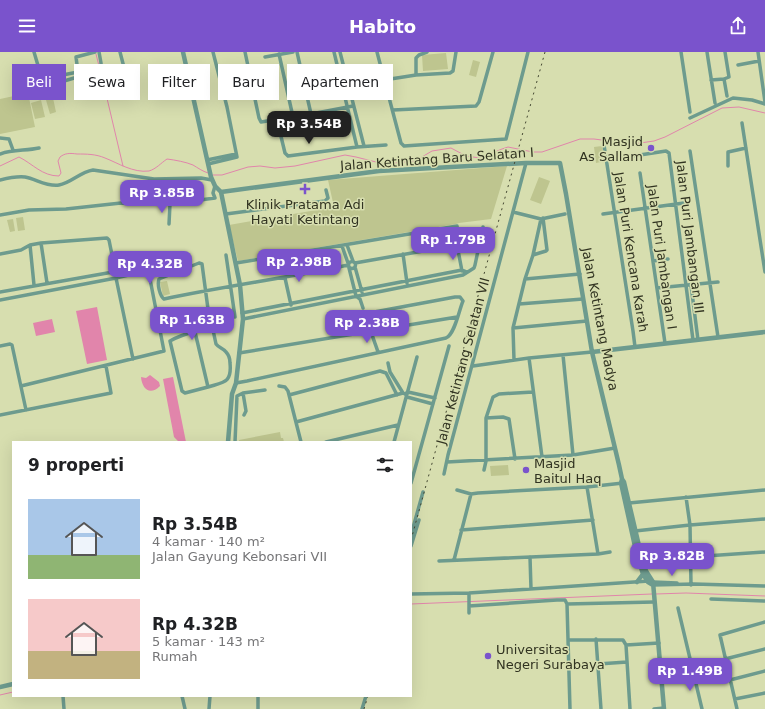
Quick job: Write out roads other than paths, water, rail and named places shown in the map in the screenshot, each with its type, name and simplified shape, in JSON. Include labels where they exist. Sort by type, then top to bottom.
[{"type":"street","points":[[34,52],[42,79],[78,72],[76,58],[93,52]]},
{"type":"street","points":[[99,52],[101,64]]},
{"type":"street","points":[[120,52],[123,64]]},
{"type":"street","points":[[183,52],[209,170],[215,186],[221,192],[238,263],[242,319],[236,383],[232,394],[228,441]]},
{"type":"street","points":[[207,162],[236,158],[225,100],[212,52]]},
{"type":"street","points":[[245,52],[260,120],[262,122],[353,106]]},
{"type":"street","points":[[265,57],[293,52]]},
{"type":"street","points":[[297,52],[311,114]]},
{"type":"street","points":[[334,52],[357,147]]},
{"type":"street","points":[[340,52],[364,146]]},
{"type":"street","points":[[377,52],[380,64]]},
{"type":"street","points":[[416,75],[416,58],[427,52]]},
{"type":"street","points":[[393,79],[416,75],[451,73],[453,71],[456,52]]},
{"type":"street","points":[[393,110],[476,106],[480,102],[493,52]]},
{"type":"street","points":[[390,100],[402,144],[404,146],[504,140],[507,138],[528,52]]},
{"type":"street","points":[[681,52],[690,112]]},
{"type":"street","points":[[706,52],[715,103]]},
{"type":"street","points":[[711,80],[729,77],[725,52]]},
{"type":"street","points":[[690,118],[732,98],[765,103],[758,52]]},
{"type":"street","points":[[279,54],[293,117]]},
{"type":"street","points":[[738,65],[759,61]]},
{"type":"street","points":[[724,79],[727,96]]},
{"type":"street","points":[[277,120],[285,153],[288,156],[364,146],[386,145]]},
{"type":"street","points":[[742,123],[765,272]]},
{"type":"street","points":[[0,138],[9,139],[14,150]]},
{"type":"street","name":"Jalan Puri Kencana Karah","points":[[604,145],[635,346]]},
{"type":"street","points":[[0,154],[14,150],[39,148]]},
{"type":"street","points":[[728,166],[728,152],[746,148]]},
{"type":"street","points":[[690,151],[718,337]]},
{"type":"street","name":"Jalan Puri Jambangan III","points":[[607,160],[669,153],[691,323],[696,340]]},
{"type":"street","name":"Jalan Ketintang Baru Selatan I","points":[[221,192],[379,171],[526,163],[560,163]]},
{"type":"street","name":"Jalan Ketintang Selatan VII","points":[[444,474],[526,163]]},
{"type":"street","name":"Jalan Ketintang Madya","points":[[560,163],[592,352],[643,574],[652,584]]},
{"type":"street","points":[[0,180],[13,177],[25,177],[43,183],[57,185],[86,172],[97,170],[154,179],[212,178]]},
{"type":"street","name":"Jalan Puri Jambangan I","points":[[640,174],[665,343]]},
{"type":"street","points":[[0,215],[29,210],[66,210],[121,203],[170,204],[215,198],[215,186]]},
{"type":"street","points":[[226,214],[326,201],[328,198],[326,190]]},
{"type":"street","points":[[603,214],[684,203]]},
{"type":"street","points":[[169,224],[170,204]]},
{"type":"street","points":[[513,212],[542,218],[565,214]]},
{"type":"street","points":[[533,255],[546,252],[547,250],[542,218]]},
{"type":"street","points":[[514,360],[513,328],[542,218]]},
{"type":"street","points":[[238,263],[457,226],[463,275]]},
{"type":"street","points":[[242,313],[407,286],[463,275],[474,268],[483,227]]},
{"type":"street","points":[[0,254],[21,250],[30,245],[41,243],[107,238],[110,243],[115,270],[113,272],[0,292]]},
{"type":"street","points":[[41,243],[47,283]]},
{"type":"street","points":[[210,324],[209,315],[206,290],[203,265],[200,263],[160,279],[158,282],[161,297],[163,299],[206,290],[285,278],[460,244]]},
{"type":"street","points":[[30,245],[34,285]]},
{"type":"street","points":[[346,245],[354,264],[362,293],[360,299]]},
{"type":"street","points":[[342,246],[349,265],[356,294],[360,299],[363,308]]},
{"type":"street","points":[[403,254],[407,286]]},
{"type":"street","points":[[226,255],[235,318]]},
{"type":"street","points":[[653,261],[668,259]]},
{"type":"street","points":[[349,265],[354,264]]},
{"type":"street","points":[[362,293],[406,281],[462,270],[467,272]]},
{"type":"street","points":[[0,300],[141,272],[150,279],[164,351]]},
{"type":"street","points":[[525,279],[580,274]]},
{"type":"street","points":[[116,278],[133,358]]},
{"type":"street","points":[[285,278],[292,309]]},
{"type":"street","points":[[657,288],[718,282]]},
{"type":"street","name":"Jalan Puri Jambangan III","points":[[691,285],[696,322],[696,340]]},
{"type":"street","points":[[242,319],[356,294]]},
{"type":"street","points":[[236,383],[449,337],[463,301],[460,297],[454,297],[368,313],[371,331],[378,352]]},
{"type":"street","points":[[519,304],[583,299]]},
{"type":"street","points":[[166,325],[209,315]]},
{"type":"street","points":[[238,353],[457,317]]},
{"type":"street","points":[[513,328],[587,322]]},
{"type":"street","points":[[691,323],[696,322]]},
{"type":"street","points":[[213,330],[216,344],[228,353],[231,374],[226,381],[185,393],[182,391],[170,342],[171,340],[194,332],[231,324]]},
{"type":"street","points":[[194,332],[208,387]]},
{"type":"street","points":[[473,366],[529,358],[765,332]]},
{"type":"street","points":[[0,346],[12,345],[26,410]]},
{"type":"street","points":[[412,479],[449,346]]},
{"type":"street","points":[[21,386],[172,349]]},
{"type":"street","points":[[563,355],[574,455]]},
{"type":"street","points":[[394,441],[417,357]]},
{"type":"street","points":[[529,358],[542,457]]},
{"type":"street","points":[[388,363],[390,372],[406,394],[433,404]]},
{"type":"street","points":[[0,415],[111,393],[106,366]]},
{"type":"street","points":[[289,395],[380,371],[386,373],[397,395]]},
{"type":"street","points":[[279,386],[287,388],[300,441]]},
{"type":"street","points":[[235,441],[237,396],[243,393],[265,390]]},
{"type":"street","points":[[484,470],[486,461],[486,418],[493,397],[496,395],[533,392]]},
{"type":"street","points":[[243,393],[246,411],[244,415]]},
{"type":"street","points":[[296,422],[397,395],[406,394],[435,398]]},
{"type":"street","points":[[486,418],[503,417],[509,419],[515,459]]},
{"type":"street","points":[[330,441],[398,425]]},
{"type":"street","points":[[447,462],[574,455],[615,448]]},
{"type":"street","points":[[457,490],[471,494],[587,487],[622,481]]},
{"type":"street","name":"Jalan Ketintang Madya","points":[[622,481],[629,503],[634,532],[646,571],[652,584],[659,643],[664,708]]},
{"type":"street","points":[[587,487],[598,554]]},
{"type":"street","points":[[629,503],[765,490]]},
{"type":"street","points":[[412,532],[423,492]]},
{"type":"street","points":[[454,560],[471,494]]},
{"type":"street","points":[[686,497],[690,525],[692,584]]},
{"type":"street","points":[[634,532],[690,525],[765,519]]},
{"type":"street","points":[[412,543],[419,520]]},
{"type":"street","points":[[461,530],[593,520]]},
{"type":"street","points":[[439,560],[598,554],[610,552]]},
{"type":"street","points":[[691,557],[765,552]]},
{"type":"street","points":[[530,557],[531,589]]},
{"type":"street","points":[[637,582],[643,574]]},
{"type":"street","points":[[412,594],[469,595],[637,582],[652,584],[765,586]]},
{"type":"street","points":[[469,595],[470,613]]},
{"type":"street","points":[[711,599],[765,601]]},
{"type":"street","points":[[469,604],[565,600],[567,604],[570,709]]},
{"type":"street","points":[[567,604],[654,601]]},
{"type":"street","points":[[678,608],[702,709]]},
{"type":"street","points":[[737,709],[720,638],[721,634],[765,622]]},
{"type":"street","points":[[596,639],[601,709]]},
{"type":"street","points":[[568,640],[623,640],[626,645],[630,709]]},
{"type":"street","points":[[626,645],[659,643]]},
{"type":"street","points":[[725,659],[765,649]]},
{"type":"street","points":[[598,664],[627,662]]},
{"type":"street","points":[[730,680],[765,671]]},
{"type":"street","points":[[662,675],[693,672]]},
{"type":"street","points":[[0,687],[12,684]]},
{"type":"street","points":[[735,699],[765,692]]},
{"type":"street","points":[[63,697],[64,709]]},
{"type":"street","points":[[182,697],[185,709]]},
{"type":"street","points":[[209,709],[210,697]]},
{"type":"street","points":[[258,697],[258,709]]},
{"type":"street","points":[[362,709],[366,697]]},
{"type":"street","points":[[654,709],[664,708]]},
{"type":"waterway","points":[[96,54],[98,64]]},
{"type":"waterway","points":[[107,100],[123,166]]},
{"type":"waterway","points":[[213,175],[222,175],[248,167],[260,166],[275,168],[295,166],[345,155],[384,164],[415,161],[432,151],[451,148],[466,156],[480,158],[508,147],[533,152],[542,152],[580,139],[594,139],[633,144],[654,141],[665,137],[722,108],[739,107],[765,113]]},
{"type":"waterway","points":[[0,166],[19,157],[43,172],[59,176],[61,173],[58,161],[60,157],[72,153],[91,154],[137,171],[152,170],[167,159],[170,159],[193,165],[208,173]]},
{"type":"waterway","points":[[656,594],[686,593],[765,596]]},
{"type":"waterway","points":[[412,604],[652,594]]},
{"type":"waterway","points":[[0,695],[12,692]]},
{"type":"railway","points":[[412,536],[545,52]]},
{"type":"railway","points":[[364,709],[368,697]]},
{"type":"place","name":"Masjid As Sallam","points":[[651,148]]},
{"type":"place","name":"Klinik Pratama Adi Hayati Ketintang","points":[[305,189]]},
{"type":"place","name":"Masjid Baitul Haq","points":[[526,470]]},
{"type":"place","name":"Universitas Negeri Surabaya","points":[[488,656]]}]
